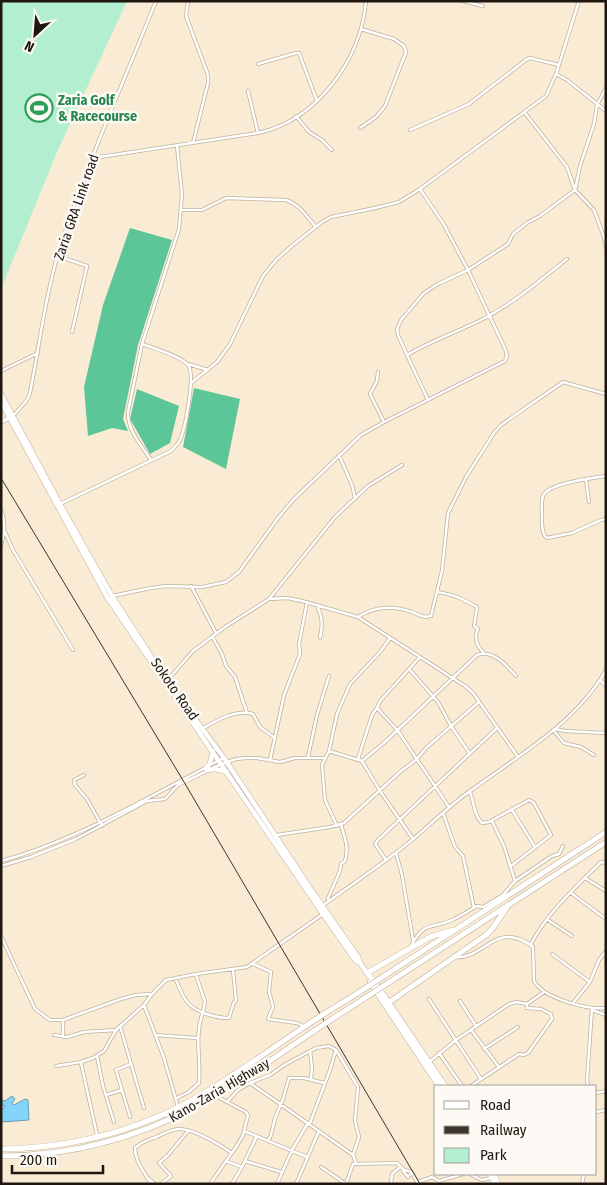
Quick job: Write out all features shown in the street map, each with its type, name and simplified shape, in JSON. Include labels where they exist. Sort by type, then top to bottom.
[{"type":"highway","points":[[444,1085],[367,973],[430,937],[462,926],[606,832]]},
{"type":"highway","name":"Kano-Zaria Highway","points":[[1,1156],[54,1154],[110,1142],[168,1120],[215,1096],[606,842]]},
{"type":"highway","points":[[388,1003],[490,931],[510,904]]},
{"type":"highway","name":"Kano-Zaria Highway","points":[[1,1149],[48,1146],[98,1137],[147,1121],[178,1107],[211,1089],[462,926]]},
{"type":"highway","points":[[429,948],[433,954]]},
{"type":"highway","points":[[371,979],[370,983],[438,1085]]},
{"type":"highway","points":[[492,1175],[495,1184]]},
{"type":"highway","points":[[492,1175],[498,1184]]},
{"type":"main road","name":"Sokoto Road","points":[[1,394],[11,417]]},
{"type":"main road","name":"Sokoto Road","points":[[1,402],[112,596],[167,681],[276,835],[325,913],[367,973]]},
{"type":"main road","name":"Sokoto Road","points":[[35,460],[107,597],[164,682],[213,751],[223,761]]},
{"type":"main road","points":[[213,751],[206,769],[227,772]]},
{"type":"main road","points":[[223,761],[227,772],[325,913]]},
{"type":"street","name":"Zaria GRA Link road","points":[[11,417],[26,400],[30,392],[49,290],[58,256],[93,158],[156,1]]},
{"type":"street","points":[[188,1],[186,16],[208,75],[208,83],[193,143]]},
{"type":"street","points":[[93,158],[258,133],[274,128],[296,116],[324,96],[340,74],[361,29],[366,1]]},
{"type":"street","points":[[463,1],[483,6]]},
{"type":"street","points":[[191,383],[217,362],[230,344],[255,292],[270,267],[316,226],[331,217],[399,202],[420,189],[546,96],[556,74],[580,1]]},
{"type":"street","points":[[360,128],[376,117],[385,106],[406,52],[406,48],[402,43],[361,29]]},
{"type":"street","points":[[258,64],[299,53],[317,101]]},
{"type":"street","points":[[410,130],[469,104],[527,59],[530,58],[559,65]]},
{"type":"street","points":[[556,74],[567,80],[606,111]]},
{"type":"street","points":[[428,400],[398,335],[397,330],[402,320],[424,294],[438,284],[468,270],[508,244],[513,234],[575,190],[580,166],[594,124],[597,105],[606,88]]},
{"type":"street","points":[[248,91],[258,133]]},
{"type":"street","points":[[525,113],[567,167],[575,190],[594,210],[605,237],[606,248]]},
{"type":"street","points":[[296,116],[309,132],[322,140],[332,150]]},
{"type":"street","points":[[151,460],[130,427],[128,420],[142,344],[177,238],[181,210],[182,179],[178,146]]},
{"type":"street","points":[[112,596],[151,588],[218,584],[234,577],[292,500],[361,435],[501,364],[507,359],[506,351],[468,270],[443,223],[420,189]]},
{"type":"street","points":[[181,210],[202,210],[226,198],[286,200],[293,202],[316,226]]},
{"type":"street","points":[[58,256],[87,266],[72,332]]},
{"type":"street","points":[[407,355],[489,316],[526,293],[567,259]]},
{"type":"street","points":[[142,344],[188,364],[208,370]]},
{"type":"street","points":[[1,371],[38,353]]},
{"type":"street","points":[[60,504],[171,451],[178,443],[182,434],[191,383],[191,372],[188,364]]},
{"type":"street","points":[[378,372],[377,381],[370,394],[384,422]]},
{"type":"street","points":[[358,617],[368,611],[391,607],[428,617],[432,614],[442,571],[448,513],[466,477],[494,433],[501,425],[563,382],[606,394]]},
{"type":"street","points":[[1,422],[11,417]]},
{"type":"street","points":[[339,455],[352,485],[355,498]]},
{"type":"street","points":[[167,681],[193,651],[216,633],[268,599],[317,538],[355,498],[368,486],[402,465]]},
{"type":"street","points":[[606,476],[555,486],[544,494],[542,518],[545,537],[561,537],[572,534],[606,519]]},
{"type":"street","points":[[586,480],[590,502]]},
{"type":"street","points":[[1,510],[5,532],[13,550],[73,650]]},
{"type":"street","points":[[1,544],[5,532]]},
{"type":"street","points":[[191,586],[216,633]]},
{"type":"street","points":[[437,592],[458,596],[477,607],[474,626],[478,629],[475,634],[480,649],[486,654],[500,659],[516,676]]},
{"type":"street","points":[[268,599],[287,598],[358,617],[465,686],[479,702],[518,757]]},
{"type":"street","points":[[270,760],[284,695],[300,654],[307,602]]},
{"type":"street","points":[[320,606],[318,609],[322,625],[320,638]]},
{"type":"street","points":[[212,636],[226,666],[235,677],[247,713]]},
{"type":"street","points":[[329,901],[328,898],[340,871],[341,864],[345,861],[348,852],[346,841],[339,825],[325,800],[322,765],[328,751],[337,714],[350,684],[380,652],[390,638]]},
{"type":"street","points":[[362,761],[398,730],[477,655],[486,654]]},
{"type":"street","points":[[358,759],[372,715],[380,701],[420,657]]},
{"type":"street","points":[[410,670],[434,696],[470,754]]},
{"type":"street","points":[[322,906],[386,860],[470,791],[538,744],[573,711],[600,680],[606,670]]},
{"type":"street","points":[[308,757],[317,715],[329,676]]},
{"type":"street","points":[[600,680],[606,686]]},
{"type":"street","points":[[276,835],[339,825],[417,759],[426,748],[479,702]]},
{"type":"street","points":[[377,708],[398,730],[449,807]]},
{"type":"street","points":[[202,729],[238,713],[247,713],[253,714],[260,727],[275,738]]},
{"type":"street","points":[[386,860],[375,842],[497,728]]},
{"type":"street","points":[[554,729],[565,732],[605,733]]},
{"type":"street","points":[[554,729],[564,743],[582,746],[594,755]]},
{"type":"street","points":[[328,751],[362,761],[413,839]]},
{"type":"street","points":[[1,861],[35,851],[100,823],[223,761],[246,758],[284,762],[295,758],[325,758]]},
{"type":"street","points":[[1,866],[55,848],[102,826],[147,801],[165,800],[178,785],[206,769]]},
{"type":"street","points":[[84,775],[74,780],[74,784],[87,799],[102,826]]},
{"type":"street","points":[[470,791],[479,822],[484,824],[492,821],[529,800],[534,803],[551,834],[550,837],[511,866]]},
{"type":"street","points":[[512,810],[535,847]]},
{"type":"street","points":[[443,812],[455,847],[463,856],[474,908]]},
{"type":"street","points":[[492,821],[504,846],[515,881]]},
{"type":"street","points":[[410,948],[417,935],[427,927],[452,920],[477,906],[482,907],[503,895],[515,881],[552,856],[559,854],[563,846]]},
{"type":"street","points":[[396,852],[414,942]]},
{"type":"street","points":[[531,944],[570,892],[601,862],[606,864]]},
{"type":"street","points":[[585,878],[606,891]]},
{"type":"street","points":[[570,892],[606,919]]},
{"type":"street","points":[[56,1066],[81,1062],[104,1051],[120,1025],[144,1005],[166,980],[196,974],[247,968],[325,913]]},
{"type":"street","points":[[548,920],[572,936]]},
{"type":"street","points":[[1,936],[35,1009],[50,1020],[62,1020],[136,995],[152,994]]},
{"type":"street","points":[[454,957],[458,958],[472,954],[495,940],[513,937],[531,944],[534,949],[534,981],[536,986],[544,992],[606,1015]]},
{"type":"street","points":[[573,1003],[590,982],[599,960],[606,951]]},
{"type":"street","points":[[552,954],[590,982]]},
{"type":"street","points":[[253,964],[271,972],[269,990],[273,1007],[268,1019],[297,1023],[304,1027]]},
{"type":"street","points":[[176,978],[188,1003],[218,1018],[230,1018],[236,999],[233,970]]},
{"type":"street","points":[[176,1098],[189,1092],[199,1083],[198,1065],[200,1052],[197,1038],[204,1002],[196,974]]},
{"type":"street","points":[[527,1004],[544,992]]},
{"type":"street","points":[[429,999],[481,1079]]},
{"type":"street","points":[[460,1001],[476,1026]]},
{"type":"street","points":[[428,1062],[456,1040],[509,1004],[517,1002],[527,1004],[528,1008],[551,1014],[552,1019],[528,1053],[524,1055],[519,1054],[472,1085]]},
{"type":"street","points":[[144,1005],[178,1107]]},
{"type":"street","points":[[592,1009],[606,1008]]},
{"type":"street","points":[[588,1085],[592,1009]]},
{"type":"street","points":[[62,1020],[63,1036]]},
{"type":"street","points":[[120,1025],[144,1108]]},
{"type":"street","points":[[484,1049],[518,1027]]},
{"type":"street","points":[[54,1035],[71,1036],[84,1032],[116,1030]]},
{"type":"street","points":[[470,1030],[499,1067]]},
{"type":"street","points":[[155,1035],[197,1038]]},
{"type":"street","points":[[226,1102],[238,1090],[250,1082],[270,1075],[310,1051],[326,1045],[336,1050],[358,1086],[355,1121],[359,1137],[353,1155]]},
{"type":"street","points":[[277,1184],[292,1150],[309,1123],[336,1050]]},
{"type":"street","points":[[310,1051],[311,1079]]},
{"type":"street","points":[[439,1053],[461,1085]]},
{"type":"street","points":[[97,1056],[114,1122]]},
{"type":"street","points":[[81,1062],[98,1137]]},
{"type":"street","points":[[130,1117],[116,1070],[132,1064]]},
{"type":"street","points":[[268,1141],[289,1078],[294,1076],[324,1083]]},
{"type":"street","points":[[250,1082],[353,1155],[356,1164]]},
{"type":"street","points":[[106,1096],[122,1090]]},
{"type":"street","points":[[210,1184],[232,1153],[244,1131],[247,1113],[215,1096]]},
{"type":"street","points":[[151,1184],[144,1175],[136,1157],[136,1146],[172,1130],[188,1131],[220,1145],[232,1153]]},
{"type":"street","points":[[161,1184],[170,1176],[159,1163],[188,1131]]},
{"type":"street","points":[[244,1131],[307,1157]]},
{"type":"street","points":[[296,1184],[319,1131]]},
{"type":"street","points":[[232,1184],[257,1136]]},
{"type":"street","points":[[226,1161],[242,1167]]},
{"type":"street","points":[[245,1161],[281,1172]]},
{"type":"street","points":[[321,1167],[346,1184],[352,1165],[356,1164],[397,1163],[404,1170],[412,1172],[417,1182],[432,1177],[439,1181],[460,1175]]},
{"type":"street","points":[[391,1184],[392,1174],[399,1166],[408,1177],[412,1172]]},
{"type":"street","points":[[472,1175],[482,1180],[492,1175]]},
{"type":"street","points":[[146,1177],[155,1184]]},
{"type":"green space","name":"Zaria Golf & Racecourse","points":[[1,1],[127,1],[57,152],[1,289]]},
{"type":"green space","points":[[130,228],[172,240],[138,345],[123,419],[128,431],[112,428],[88,436],[84,387],[103,305]]},
{"type":"green space","points":[[194,388],[240,399],[226,469],[183,447]]},
{"type":"green space","points":[[137,389],[179,406],[170,443],[150,454],[130,419]]},
{"type":"water","points":[[12,1096],[15,1099],[12,1103],[14,1105],[25,1099],[28,1100],[29,1120],[1,1122],[1,1111],[5,1106],[1,1107],[1,1100],[5,1101]]},
{"type":"railway","points":[[1,478],[184,782],[420,1184]]},
{"type":"place","name":"Zaria Golf & Racecourse","points":[[39,108]]}]
